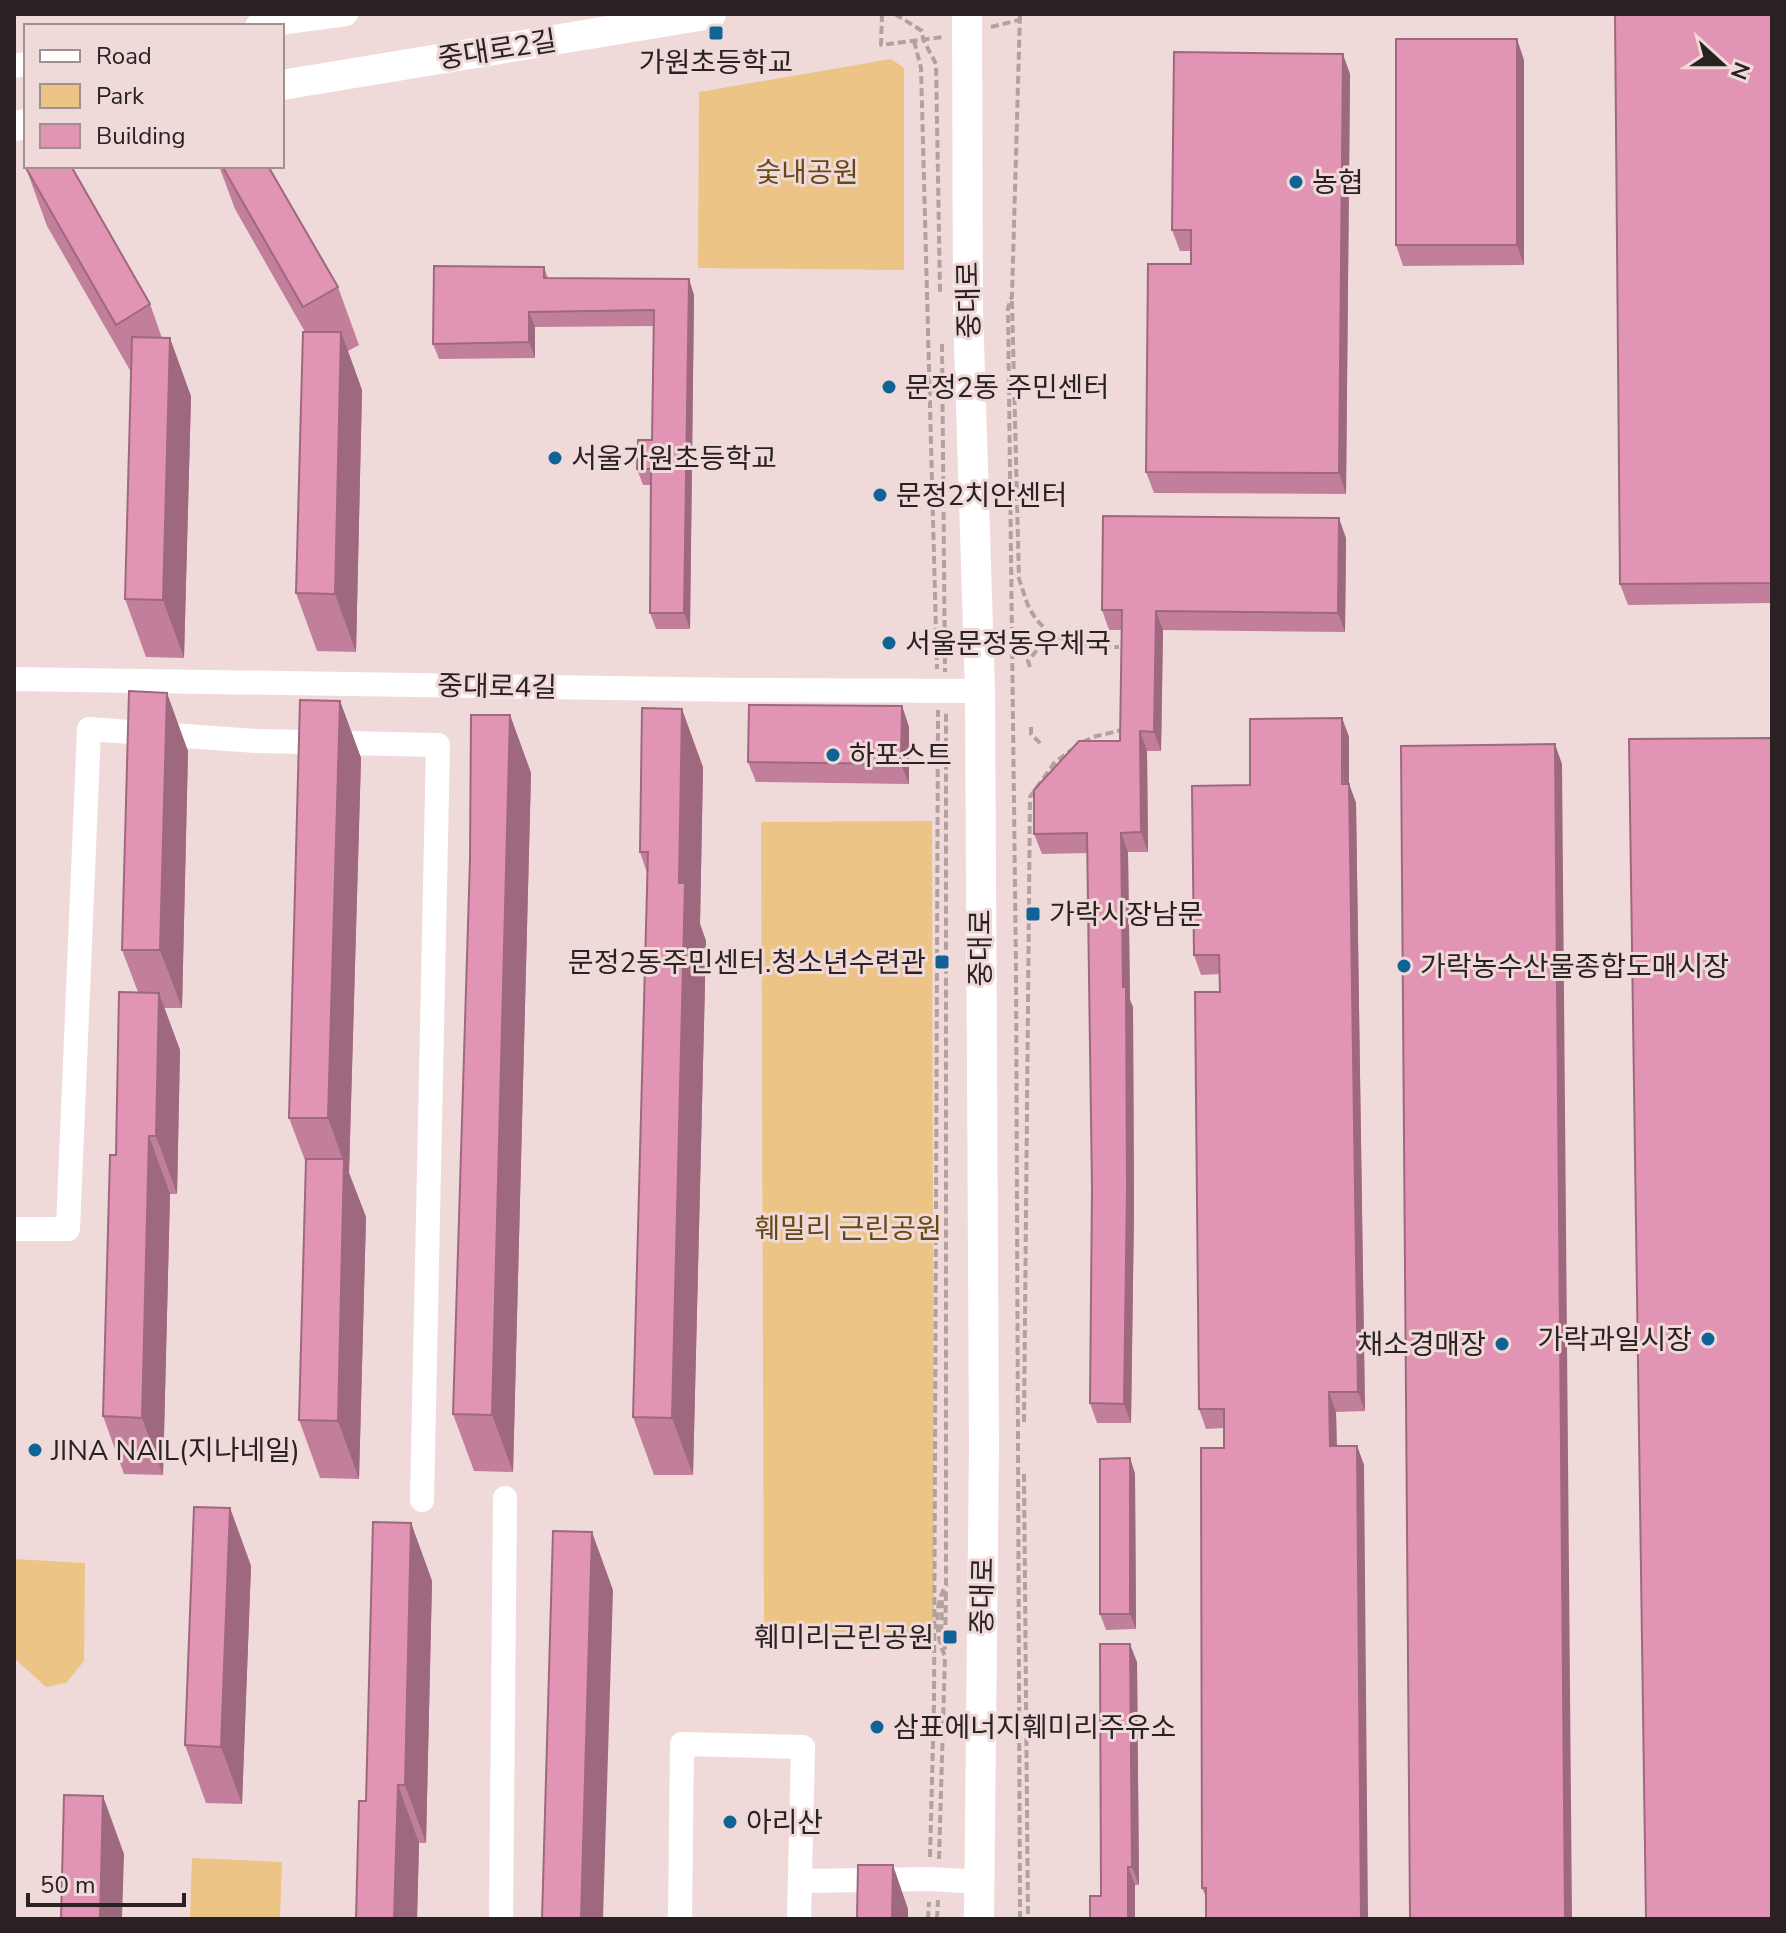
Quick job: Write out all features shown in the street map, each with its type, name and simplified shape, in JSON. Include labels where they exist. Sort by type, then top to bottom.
[{"type":"main road","name":"중대로2길","points":[[284,85],[711,14]]},
{"type":"main road","name":"중대로","points":[[967,24],[968,312],[980,691],[984,1463],[979,1919]]},
{"type":"street","points":[[272,24],[346,14]]},
{"type":"street","name":"중대로4길","points":[[14,679],[980,691]]},
{"type":"street","points":[[14,1229],[68,1229],[89,729],[256,741],[438,745],[422,1500]]},
{"type":"street","points":[[501,1919],[505,1498]]},
{"type":"street","points":[[680,1919],[682,1744],[803,1747],[799,1919]]},
{"type":"street","points":[[800,1881],[980,1882]]},
{"type":"path","points":[[882,14],[881,45],[923,39],[967,24],[1020,17],[1012,296],[1019,579],[1030,611],[1052,634],[1064,641],[1091,648],[1119,647]]},
{"type":"path","points":[[895,14],[922,31],[936,64],[941,301]]},
{"type":"path","points":[[914,41],[921,68],[941,691],[947,733],[946,1585],[939,1597],[938,1643],[945,1656],[945,1677],[934,1880],[928,1919]]},
{"type":"path","points":[[1012,296],[1008,308],[1020,1919]]},
{"type":"path","points":[[937,1919],[934,1880],[934,1703],[941,333]]},
{"type":"path","points":[[1030,667],[1028,661],[1041,645]]},
{"type":"path","points":[[1031,727],[1031,734],[1041,744]]},
{"type":"path","points":[[1024,1422],[1030,797],[1055,762],[1074,748],[1093,737],[1122,730]]},
{"type":"path","points":[[1024,1474],[1028,1919]]},
{"type":"path","points":[[946,1593],[943,1624],[942,1599],[946,1593]]},
{"type":"green space","name":"숯내공원","points":[[891,59],[904,68],[904,270],[698,268],[699,92]]},
{"type":"green space","name":"훼밀리 근린공원","points":[[932,821],[934,1633],[764,1634],[761,822]]},
{"type":"green space","points":[[14,1559],[85,1563],[84,1661],[66,1683],[46,1687],[14,1658]]},
{"type":"green space","points":[[192,1858],[282,1862],[280,1919],[190,1919]]},
{"type":"building","points":[[1615,14],[1772,14],[1772,583],[1620,584]]},
{"type":"building","points":[[1396,39],[1517,39],[1517,245],[1396,245]]},
{"type":"building","points":[[1174,52],[1343,54],[1339,473],[1146,472],[1148,264],[1191,264],[1191,230],[1172,230]]},
{"type":"building","points":[[26,168],[72,168],[150,304],[116,325]]},
{"type":"building","points":[[223,168],[269,168],[338,287],[303,307]]},
{"type":"building","points":[[434,266],[544,267],[544,278],[689,279],[684,613],[650,613],[651,469],[637,469],[638,440],[652,440],[654,310],[529,312],[529,342],[433,344]]},
{"type":"building","points":[[303,332],[341,332],[335,594],[296,593]]},
{"type":"building","points":[[132,337],[170,338],[163,600],[125,599]]},
{"type":"building","points":[[1103,516],[1339,518],[1338,613],[1156,611],[1154,732],[1140,731],[1141,832],[1121,833],[1123,987],[1126,987],[1124,1404],[1090,1403],[1092,1190],[1087,833],[1034,834],[1034,790],[1079,741],[1120,741],[1122,610],[1102,610]]},
{"type":"building","points":[[129,691],[167,693],[160,950],[122,950]]},
{"type":"building","points":[[300,700],[340,701],[328,1118],[289,1118]]},
{"type":"building","points":[[749,705],[902,706],[901,764],[748,762]]},
{"type":"building","points":[[642,708],[682,709],[679,883],[685,883],[672,1418],[633,1417],[648,852],[640,852]]},
{"type":"building","points":[[471,715],[510,715],[492,1415],[453,1414],[470,859]]},
{"type":"building","points":[[1342,718],[1342,784],[1349,784],[1358,1392],[1329,1392],[1330,1446],[1357,1446],[1361,1919],[1206,1919],[1206,1888],[1202,1888],[1201,1448],[1224,1448],[1224,1409],[1199,1409],[1195,992],[1220,992],[1219,955],[1194,955],[1192,786],[1250,785],[1250,719]]},
{"type":"building","name":"가락과일시장","points":[[1772,738],[1772,1919],[1646,1919],[1629,739]]},
{"type":"building","points":[[1555,744],[1565,1919],[1410,1919],[1401,746]]},
{"type":"building","points":[[119,992],[159,993],[156,1136],[149,1136],[142,1418],[103,1416],[110,1155],[116,1155]]},
{"type":"building","points":[[306,1159],[344,1159],[338,1421],[299,1420]]},
{"type":"building","points":[[1130,1458],[1130,1614],[1100,1614],[1100,1459]]},
{"type":"building","points":[[194,1507],[230,1508],[221,1747],[185,1745]]},
{"type":"building","points":[[373,1522],[411,1523],[405,1785],[398,1785],[394,1919],[356,1919],[359,1801],[366,1801]]},
{"type":"building","points":[[553,1531],[592,1532],[581,1919],[542,1919]]},
{"type":"building","points":[[1100,1644],[1130,1644],[1132,1867],[1128,1867],[1128,1919],[1090,1919],[1090,1896],[1101,1896]]},
{"type":"building","points":[[64,1795],[103,1796],[100,1919],[61,1919]]},
{"type":"building","points":[[858,1865],[893,1865],[892,1919],[857,1919]]},
{"type":"place","name":"가원초등학교","points":[[716,33]]},
{"type":"place","name":"농협","points":[[1296,182]]},
{"type":"place","name":"문정2동 주민센터","points":[[889,387]]},
{"type":"place","name":"서울가원초등학교","points":[[555,458]]},
{"type":"place","name":"문정2치안센터","points":[[880,495]]},
{"type":"place","name":"서울문정동우체국","points":[[889,643]]},
{"type":"place","name":"하포스트","points":[[833,755]]},
{"type":"place","name":"가락시장남문","points":[[1033,914]]},
{"type":"place","name":"문정2동주민센터.청소년수련관","points":[[942,962]]},
{"type":"place","name":"가락농수산물종합도매시장","points":[[1404,966]]},
{"type":"place","name":"가락과일시장","points":[[1708,1339]]},
{"type":"place","name":"채소경매장","points":[[1502,1344]]},
{"type":"place","name":"JINA NAIL(지나네일)","points":[[35,1450]]},
{"type":"place","name":"훼미리근린공원","points":[[950,1637]]},
{"type":"place","name":"삼표에너지훼미리주유소","points":[[877,1727]]},
{"type":"place","name":"아리산","points":[[730,1822]]}]
